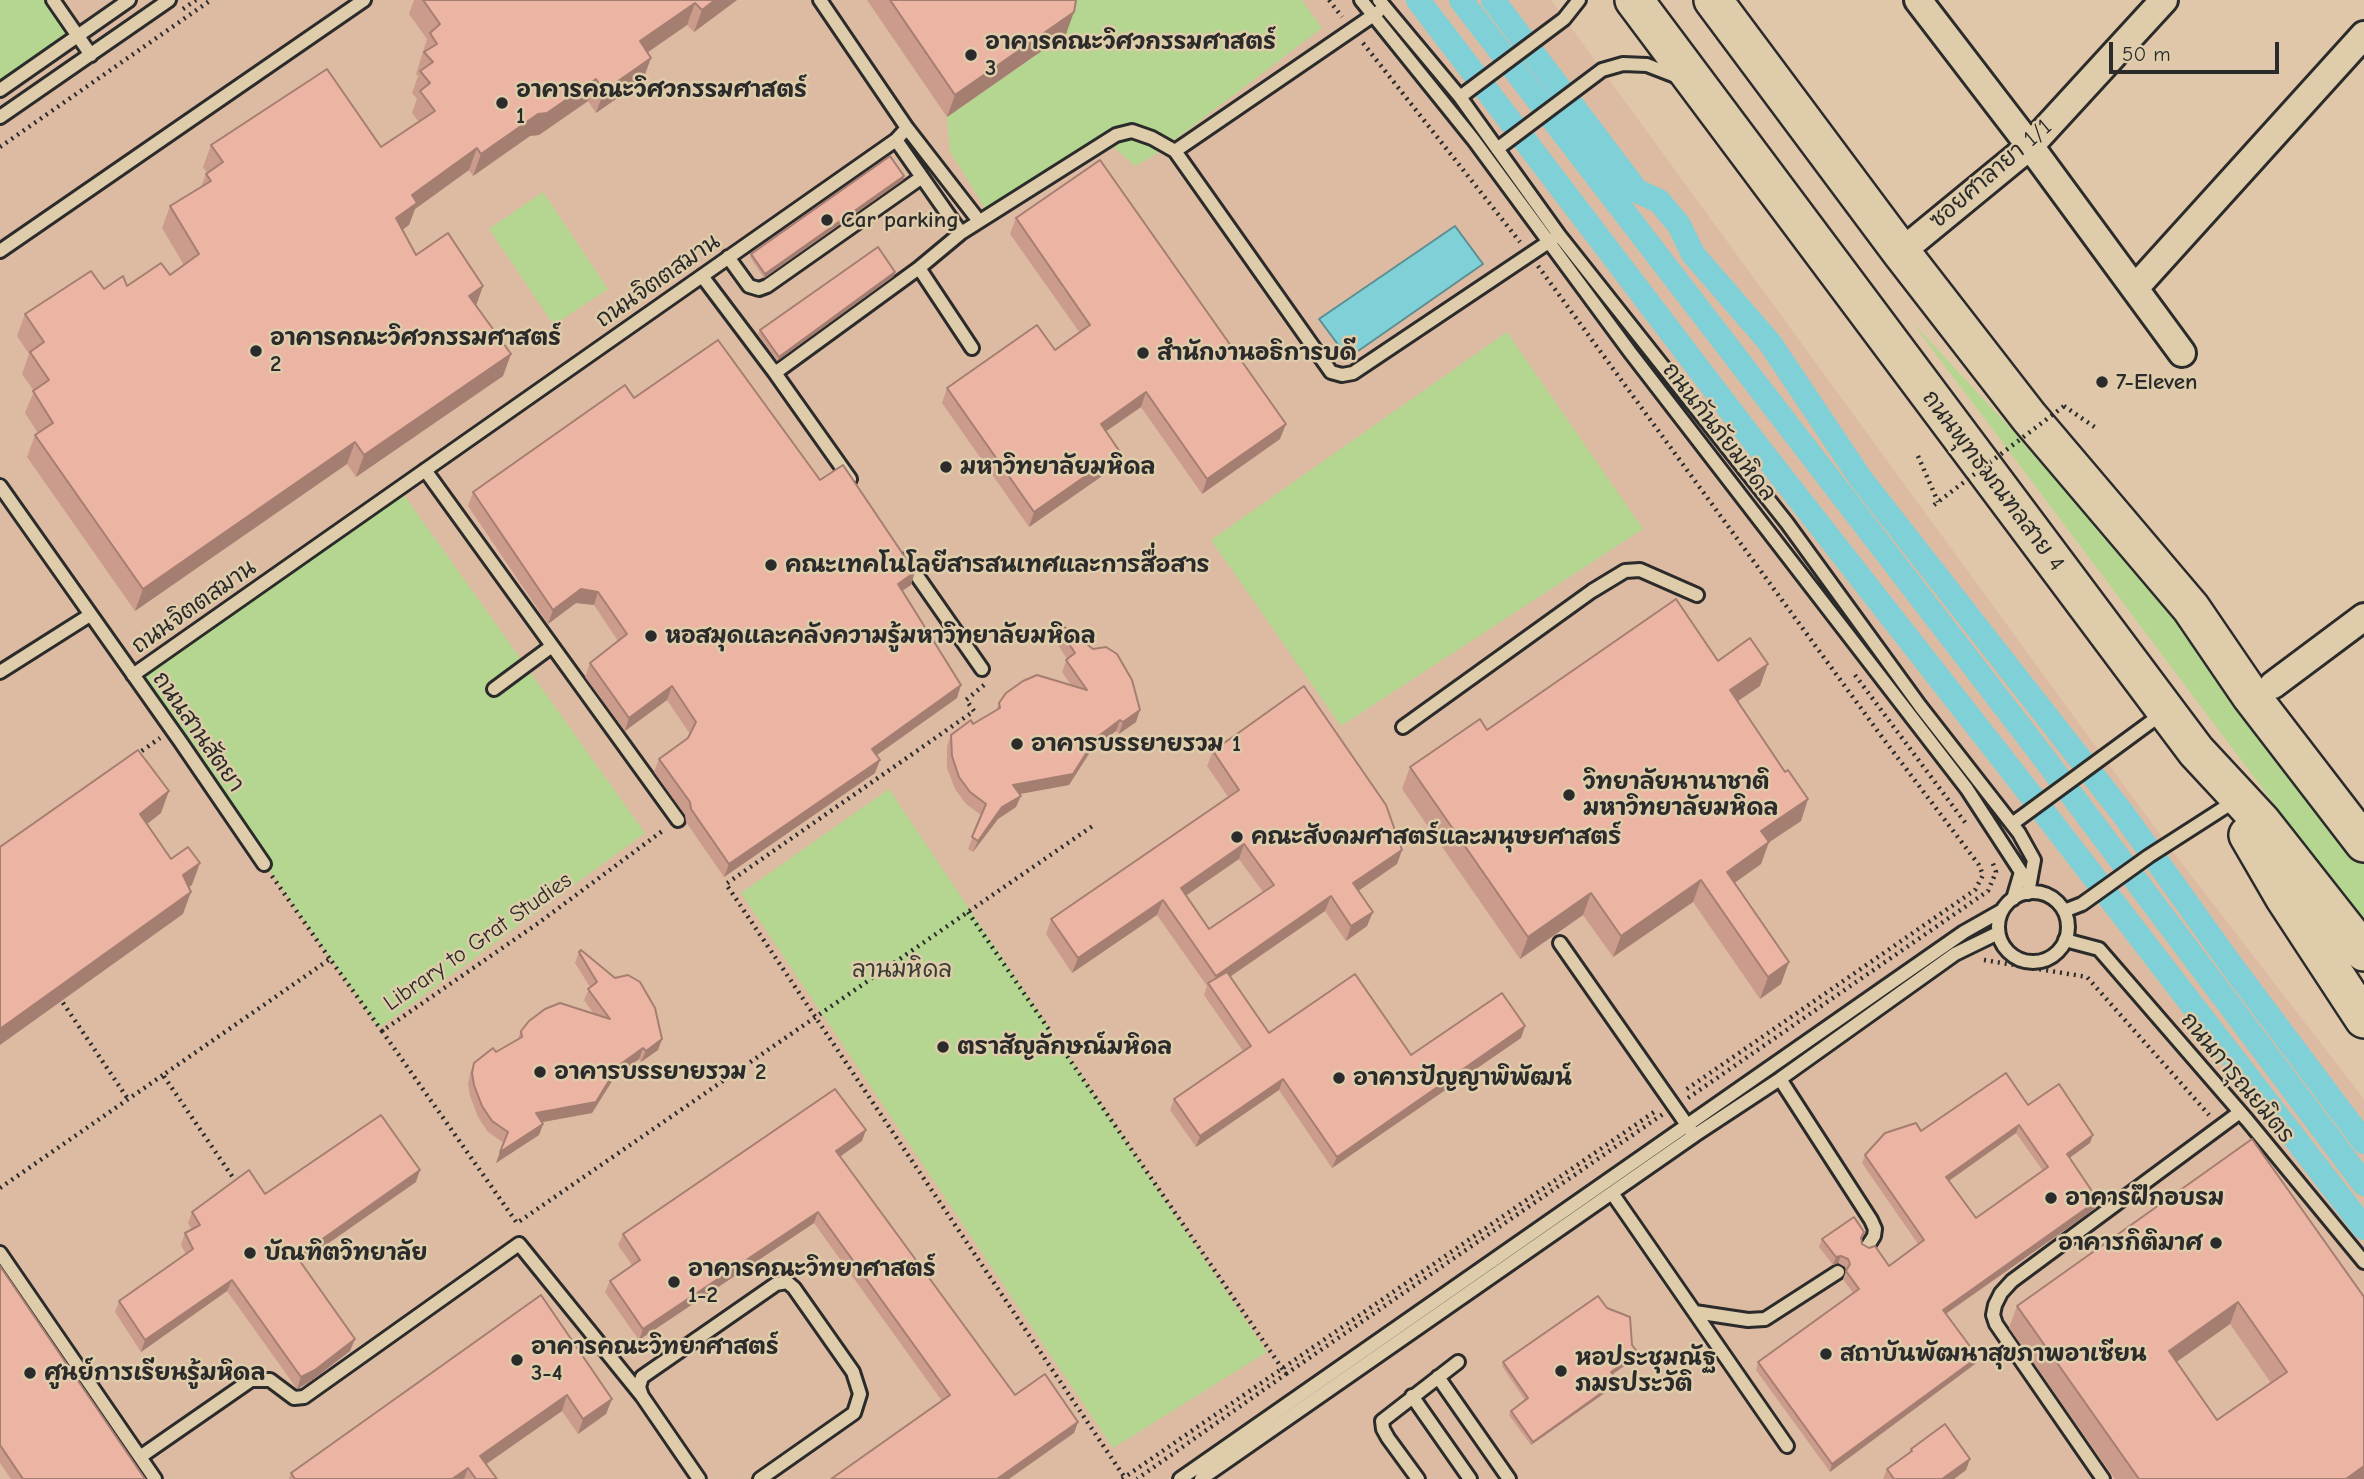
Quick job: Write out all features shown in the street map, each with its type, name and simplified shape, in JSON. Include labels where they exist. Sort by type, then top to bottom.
[{"type":"main road","name":"ถนนพุทธมณฑลสาย 4","points":[[1634,0],[2196,751],[2246,813]]},
{"type":"main road","points":[[1713,0],[1901,252],[2029,417],[2191,608],[2251,696],[2364,843]]},
{"type":"main road","points":[[2191,608],[2228,638],[2273,685],[2364,806]]},
{"type":"main road","points":[[2246,813],[2364,952]]},
{"type":"main road","points":[[2246,813],[2364,983]]},
{"type":"main road","points":[[2246,813],[2284,897],[2364,1020]]},
{"type":"street","name":"ซอยศาลายา 1/1","points":[[1901,252],[2030,146],[2164,0]]},
{"type":"street","points":[[1930,5],[2182,353]]},
{"type":"street","points":[[2136,288],[2364,35]]},
{"type":"street","points":[[2273,685],[2364,618]]},
{"type":"lane","points":[[53,0],[91,55]]},
{"type":"lane","points":[[0,90],[129,0]]},
{"type":"lane","points":[[0,117],[169,0]]},
{"type":"lane","points":[[0,251],[364,0]]},
{"type":"lane","points":[[820,0],[907,128],[979,221]]},
{"type":"lane","name":"ถนนกันภัยมหิดล","points":[[1361,0],[1787,523],[1920,706],[2012,824],[2034,859],[2028,892]]},
{"type":"lane","points":[[1460,97],[1564,19],[1579,0]]},
{"type":"lane","points":[[1175,152],[1353,30],[1373,15],[1382,4]]},
{"type":"lane","name":"ถนนกันภัยมหิดล","points":[[1382,4],[1460,97],[1630,352],[1967,789],[2021,873],[2013,899]]},
{"type":"lane","points":[[1497,149],[1602,70],[1623,64],[1647,65],[1695,83]]},
{"type":"lane","name":"ถนนจิตตสมาน","points":[[133,676],[896,140],[907,128]]},
{"type":"lane","points":[[775,373],[919,268],[961,233],[1116,135],[1132,131],[1152,138],[1175,152],[1331,372],[1342,375],[1353,373],[1554,238]]},
{"type":"lane","points":[[896,140],[961,233]]},
{"type":"lane","points":[[728,257],[749,286],[759,289],[768,286],[922,177]]},
{"type":"lane","points":[[919,268],[972,348]]},
{"type":"lane","points":[[702,276],[775,373],[855,487]]},
{"type":"lane","points":[[425,470],[678,820]]},
{"type":"lane","name":"ถนนสานสัตยา","points":[[0,486],[264,864]]},
{"type":"lane","points":[[895,544],[980,672]]},
{"type":"lane","points":[[1403,727],[1592,591],[1625,571],[1640,570],[1696,595]]},
{"type":"lane","points":[[0,673],[90,615]]},
{"type":"lane","points":[[494,689],[552,646]]},
{"type":"lane","points":[[2012,824],[2166,711]]},
{"type":"lane","points":[[2063,911],[2082,904],[2149,856],[2246,813]]},
{"type":"lane","points":[[1180,1479],[1691,1130],[1964,932],[2001,911],[2013,899],[2028,892],[2041,893],[2052,898],[2063,911],[2068,929],[2065,940],[2059,950],[2050,957],[2028,962],[2008,952],[1998,933],[2001,911]]},
{"type":"lane","points":[[1201,1479],[1612,1193],[1691,1130],[1780,1079],[1955,954],[1998,933]]},
{"type":"lane","name":"ถนนการุณยมิตร","points":[[2065,940],[2099,949],[2240,1112],[2364,1262]]},
{"type":"lane","points":[[1560,943],[1691,1130]]},
{"type":"lane","points":[[1780,1079],[1871,1220],[1875,1229],[1874,1236],[1867,1247]]},
{"type":"lane","points":[[2103,1479],[1996,1324],[1993,1315],[1995,1305],[2011,1281],[2240,1112]]},
{"type":"lane","points":[[1612,1193],[1787,1446]]},
{"type":"lane","points":[[140,1457],[251,1380],[270,1380],[294,1398],[304,1396],[519,1244],[642,1396],[699,1479]]},
{"type":"lane","points":[[0,1253],[155,1479]]},
{"type":"lane","points":[[1695,1312],[1748,1320],[1765,1319],[1838,1272]]},
{"type":"lane","points":[[642,1396],[639,1387],[642,1377],[776,1284],[787,1282],[853,1372],[860,1394],[854,1413],[760,1479]]},
{"type":"lane","points":[[1418,1479],[1383,1429],[1382,1421],[1458,1362]]},
{"type":"lane","points":[[1438,1377],[1509,1479]]},
{"type":"lane","points":[[1412,1396],[1470,1479]]},
{"type":"path","points":[[0,147],[211,0]]},
{"type":"path","points":[[1329,0],[1530,256],[1874,726],[1979,864],[1983,875],[1975,890],[1673,1104]]},
{"type":"path","points":[[1918,456],[1936,503],[2064,405],[2096,428]]},
{"type":"path","points":[[980,672],[985,686],[966,700],[974,712],[726,884],[1124,1478],[1988,891],[1996,872],[1989,853]]},
{"type":"path","points":[[1853,673],[1974,834]]},
{"type":"path","points":[[126,762],[172,730]]},
{"type":"path","name":"Library to Grat Studies","points":[[264,864],[382,1031],[537,924],[678,820]]},
{"type":"path","points":[[382,1031],[517,1223],[1094,825]]},
{"type":"path","points":[[968,912],[1284,1371]]},
{"type":"path","points":[[0,1188],[330,959]]},
{"type":"path","points":[[51,986],[128,1099]]},
{"type":"path","points":[[163,1075],[237,1181],[229,1187]]},
{"type":"path","points":[[1137,1479],[1284,1371]]},
{"type":"shaded area","name":"มหาวิทยาลัยมหิดล","points":[[0,0],[1551,0],[2167,844],[2364,1099],[2364,1479],[0,1479]]},
{"type":"green space","points":[[0,0],[53,0],[78,36],[0,90]]},
{"type":"green space","points":[[1071,0],[1302,0],[1322,28],[1155,155],[1135,166],[1108,142],[993,222],[950,151],[947,117],[1066,34]]},
{"type":"green space","points":[[543,192],[608,289],[554,325],[489,229]]},
{"type":"green space","points":[[1911,321],[2042,462],[2212,661],[2364,856],[2364,923]]},
{"type":"green space","points":[[1507,332],[1643,529],[1341,726],[1211,540]]},
{"type":"green space","points":[[399,488],[645,833],[379,1028],[133,675]]},
{"type":"green space","name":"ลานมหิดล","points":[[889,789],[1267,1352],[1113,1448],[741,893]]},
{"type":"water","points":[[1455,226],[1483,264],[1348,358],[1319,319]]},
{"type":"building","name":"อาคารคณะวิศวกรรมศาสตร์ 2","points":[[423,0],[715,0],[702,10],[695,3],[640,41],[651,58],[604,91],[596,79],[547,113],[538,114],[481,154],[477,148],[412,195],[417,203],[396,218],[416,255],[448,233],[483,286],[469,296],[511,354],[364,455],[355,442],[143,589],[35,435],[53,423],[33,391],[49,380],[30,352],[44,342],[25,314],[91,271],[104,289],[123,276],[127,286],[161,263],[170,275],[199,254],[170,206],[211,181],[206,174],[223,162],[211,145],[327,69],[381,147],[435,111],[420,91],[430,83],[420,71],[433,62],[424,52],[437,44],[430,33],[440,24]]},
{"type":"building","name":"อาคารคณะวิศวกรรมศาสตร์ 3","points":[[890,0],[1076,0],[1074,12],[955,95]]},
{"type":"building","name":"Car parking","points":[[890,156],[904,176],[765,274],[751,254]]},
{"type":"building","name":"สำนักงานอธิการบดี","points":[[1100,160],[1286,424],[1207,479],[1146,392],[1101,424],[1120,452],[1034,512],[947,388],[1037,325],[1055,350],[1090,325],[1016,218]]},
{"type":"building","points":[[878,247],[895,272],[779,357],[760,330]]},
{"type":"building","points":[[718,340],[820,480],[843,465],[915,572],[898,584],[961,685],[872,749],[880,760],[729,864],[659,759],[688,738],[696,722],[672,686],[629,718],[590,663],[627,634],[598,592],[581,589],[553,610],[473,492],[625,385],[634,398]]},
{"type":"building","name":"วิทยาลัยนานาชาติ มหาวิทยาลัยมหิดล","points":[[1676,599],[1718,661],[1750,638],[1768,664],[1730,690],[1785,772],[1788,770],[1808,799],[1761,831],[1769,842],[1727,872],[1789,962],[1768,977],[1701,880],[1621,936],[1591,893],[1528,937],[1410,767],[1480,719],[1487,730]]},
{"type":"building","name":"อาคารบรรยายรวม 1","points":[[1058,622],[1093,649],[1106,647],[1117,654],[1132,680],[1140,710],[1123,722],[1120,720],[1096,738],[1073,774],[1013,785],[1021,796],[1002,807],[978,841],[972,837],[986,804],[970,792],[959,777],[952,756],[951,735],[971,720],[973,724],[1000,708],[999,703],[1006,693],[1037,675],[1087,690],[1066,660],[1075,653],[1056,624]]},
{"type":"building","name":"คณะสังคมศาสตร์และมนุษยศาสตร์","points":[[1304,686],[1386,805],[1402,850],[1353,883],[1373,912],[1351,926],[1331,896],[1216,976],[1163,900],[1078,958],[1051,919],[1239,790],[1213,751]],"holes":[[[1244,844],[1274,885],[1209,929],[1181,888]]]},
{"type":"building","points":[[138,750],[169,791],[140,814],[171,859],[188,847],[200,863],[183,875],[191,892],[0,1029],[0,847]]},
{"type":"building","name":"อาคารบรรยายรวม 2","points":[[581,950],[615,978],[628,975],[640,982],[655,1008],[662,1039],[646,1051],[643,1048],[618,1066],[596,1102],[536,1113],[543,1124],[500,1152],[508,1132],[492,1121],[482,1106],[474,1085],[474,1063],[493,1048],[496,1052],[522,1037],[521,1031],[529,1021],[545,1009],[560,1003],[610,1019],[588,989],[597,982],[579,952]]},
{"type":"building","name":"อาคารปัญญาพิพัฒน์","points":[[1227,972],[1269,1033],[1355,974],[1411,1055],[1502,993],[1525,1026],[1337,1157],[1283,1079],[1200,1136],[1174,1099],[1251,1046],[1208,983]]},
{"type":"building","points":[[2006,1073],[2028,1105],[2059,1084],[2093,1135],[2067,1154],[2098,1200],[1943,1310],[1978,1357],[1832,1464],[1758,1362],[1859,1289],[1846,1271],[1850,1264],[1848,1259],[1836,1257],[1822,1239],[1854,1217],[1864,1232],[1862,1244],[1869,1248],[1875,1246],[1889,1266],[1924,1240],[1865,1155],[1885,1133],[1916,1123],[1921,1131]],"holes":[[[2019,1125],[2048,1167],[1976,1218],[1946,1177]]]},
{"type":"building","name":"อาคารคณะวิทยาศาสตร์ 1-2","points":[[835,1089],[866,1130],[836,1151],[1015,1395],[1045,1374],[1078,1422],[997,1479],[831,1479],[950,1395],[818,1212],[643,1329],[610,1281],[640,1260],[623,1234]]},
{"type":"building","name":"บัณฑิตวิทยาลัย","points":[[381,1115],[420,1170],[297,1257],[355,1339],[315,1370],[301,1377],[232,1280],[145,1340],[119,1301],[193,1249],[185,1233],[200,1225],[192,1212],[249,1170],[265,1194]]},
{"type":"building","name":"อาคารกิติมาศ","points":[[2252,1139],[2364,1297],[2364,1466],[2346,1479],[2139,1479],[2017,1306]],"holes":[[[2238,1302],[2287,1372],[2217,1420],[2169,1351]]]},
{"type":"building","name":"ศูนย์การเรียนรู้มหิดล","points":[[0,1266],[145,1479],[23,1479],[0,1445]]},
{"type":"building","name":"อาคารคณะวิทยาศาสตร์ 3-4","points":[[541,1295],[612,1399],[583,1419],[567,1395],[480,1456],[497,1479],[476,1479],[468,1468],[452,1479],[295,1479],[291,1473]]},
{"type":"building","name":"หอประชุมณัฐ ภมรประวัติ","points":[[1598,1296],[1607,1308],[1630,1317],[1632,1345],[1638,1353],[1611,1372],[1618,1381],[1533,1442],[1511,1411],[1528,1398],[1503,1362]]},
{"type":"building","points":[[1945,1424],[1970,1459],[1942,1479],[1894,1479],[1887,1469]]},
{"type":"waterway","points":[[1418,0],[1756,444],[2364,1228]]},
{"type":"waterway","points":[[1461,0],[2035,746],[2364,1184]]},
{"type":"waterway","points":[[1493,0],[1637,191],[1659,201],[1679,225],[1693,254],[1770,343],[1861,479],[2124,815],[2229,962],[2364,1142]]},
{"type":"place","name":"อาคารคณะวิศวกรรมศาสตร์ 3","points":[[971,55]]},
{"type":"place","name":"อาคารคณะวิศวกรรมศาสตร์ 1","points":[[502,103]]},
{"type":"place","name":"Car parking","points":[[827,220]]},
{"type":"place","name":"อาคารคณะวิศวกรรมศาสตร์ 2","points":[[256,351]]},
{"type":"place","name":"สำนักงานอธิการบดี","points":[[1143,353]]},
{"type":"place","name":"7-Eleven","points":[[2102,382]]},
{"type":"place","name":"มหาวิทยาลัยมหิดล","points":[[946,467]]},
{"type":"place","name":"คณะเทคโนโลยีสารสนเทศและการสื่อสาร","points":[[771,565]]},
{"type":"place","name":"หอสมุดและคลังความรู้มหาวิทยาลัยมหิดล","points":[[651,636]]},
{"type":"place","name":"อาคารบรรยายรวม 1","points":[[1017,744]]},
{"type":"place","name":"วิทยาลัยนานาชาติ มหาวิทยาลัยมหิดล","points":[[1569,795]]},
{"type":"place","name":"คณะสังคมศาสตร์และมนุษยศาสตร์","points":[[1237,837]]},
{"type":"place","name":"ตราสัญลักษณ์มหิดล","points":[[943,1047]]},
{"type":"place","name":"อาคารบรรยายรวม 2","points":[[540,1072]]},
{"type":"place","name":"อาคารปัญญาพิพัฒน์","points":[[1339,1078]]},
{"type":"place","name":"อาคารฝึกอบรม","points":[[2051,1198]]},
{"type":"place","name":"อาคารกิติมาศ","points":[[2216,1243]]},
{"type":"place","name":"บัณฑิตวิทยาลัย","points":[[250,1253]]},
{"type":"place","name":"อาคารคณะวิทยาศาสตร์ 1-2","points":[[674,1282]]},
{"type":"place","name":"สถาบันพัฒนาสุขภาพอาเซียน","points":[[1826,1354]]},
{"type":"place","name":"อาคารคณะวิทยาศาสตร์ 3-4","points":[[517,1360]]},
{"type":"place","name":"หอประชุมณัฐ ภมรประวัติ","points":[[1561,1371]]},
{"type":"place","name":"ศูนย์การเรียนรู้มหิดล","points":[[30,1373]]}]
